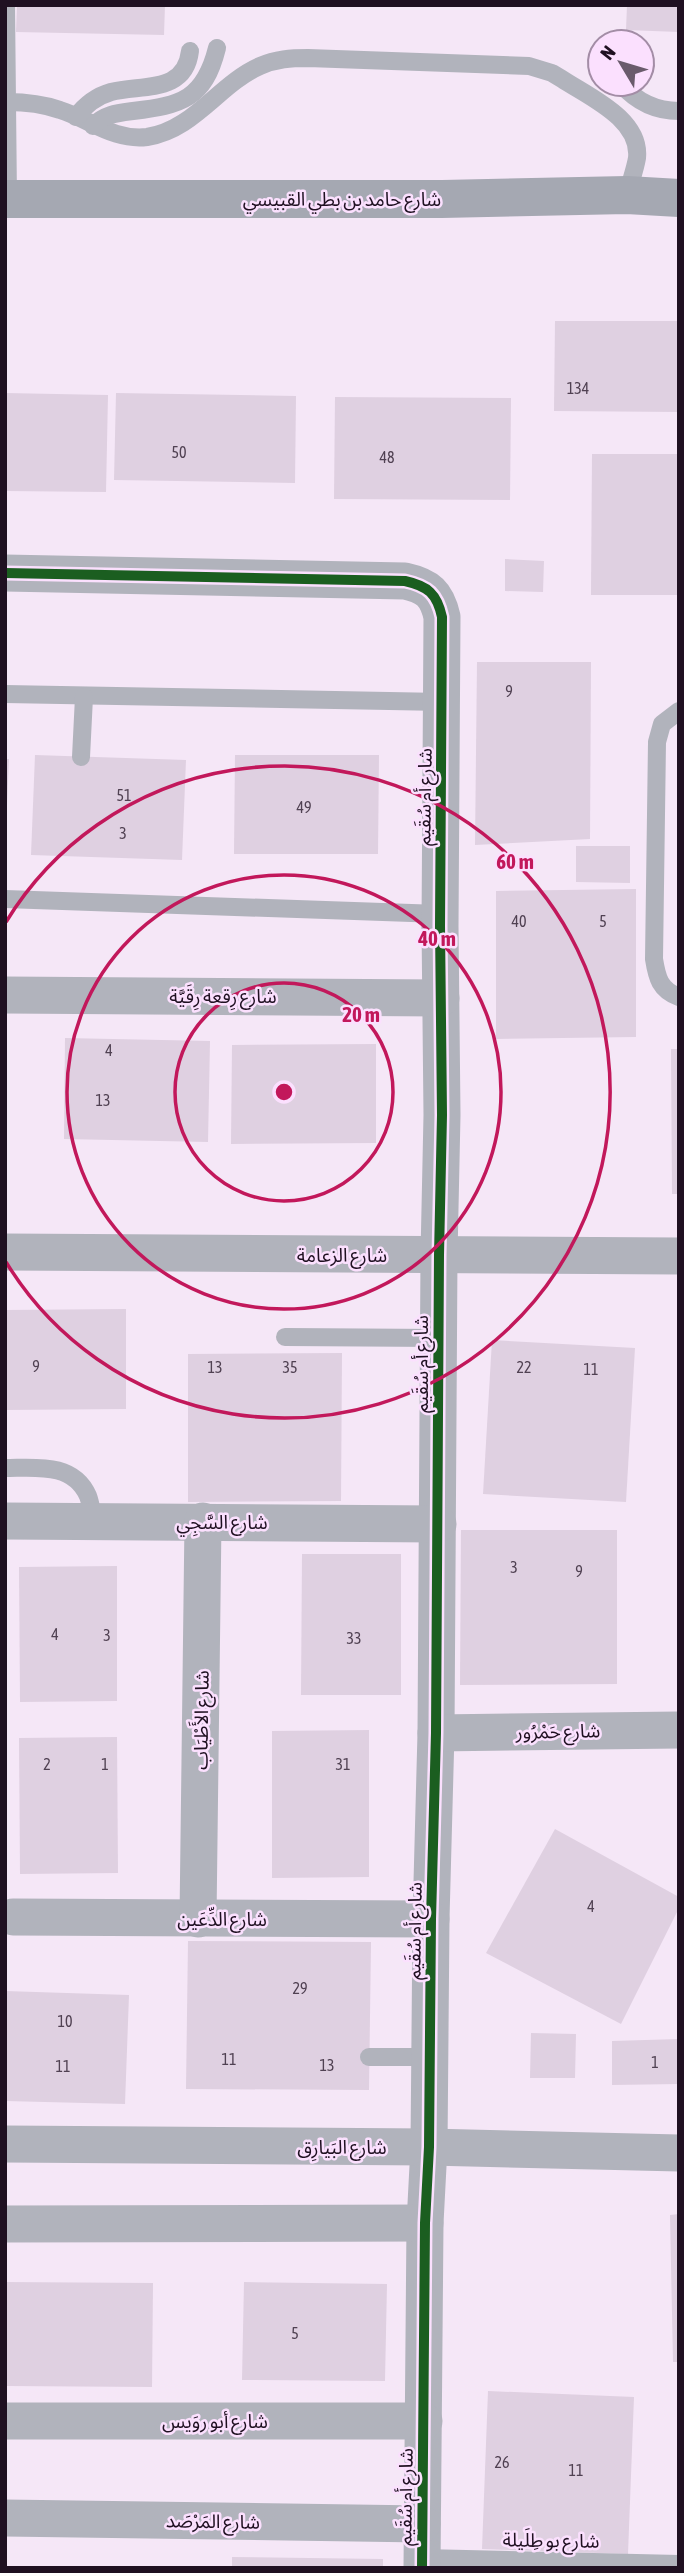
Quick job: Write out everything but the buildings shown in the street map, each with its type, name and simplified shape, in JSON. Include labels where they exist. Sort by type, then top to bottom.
[{"type":"main road","name":"شارع حامد بن بطي القبيسي","points":[[6,199],[442,199],[627,195],[679,198]]},
{"type":"street","name":"شارع أم سُقَيم","points":[[5,573],[405,581],[420,584],[433,592],[442,617],[442,1115],[436,1733],[429,2147],[425,2223],[422,2550]]},
{"type":"street","name":"شارع رِقعة رِقَيَّة","points":[[5,995],[441,998]]},
{"type":"street","name":"شارع الزعامة","points":[[5,1252],[679,1256]]},
{"type":"street","name":"شارع السَّجِي","points":[[5,1521],[438,1524]]},
{"type":"street","name":"شارع الأَطْيَاب","points":[[198,1919],[203,1521]]},
{"type":"street","name":"شارع حَمْرُور","points":[[436,1733],[679,1730]]},
{"type":"street","name":"شارع الدِّعَين","points":[[9,1915],[198,1919],[431,1919]]},
{"type":"street","name":"شارع البَيارِق","points":[[5,2144],[429,2147],[679,2153]]},
{"type":"street","points":[[5,2224],[425,2223]]},
{"type":"street","name":"شارع أبو روَيس","points":[[5,2421],[424,2421]]},
{"type":"street","name":"شارع المَرْصَد","points":[[5,2518],[422,2550]]},
{"type":"lane","points":[[6,5],[6,199]]},
{"type":"lane","points":[[93,126],[108,114],[170,106],[184,100],[205,79],[213,66],[217,48]]},
{"type":"lane","points":[[76,117],[91,101],[111,92],[173,80],[186,68],[190,51]]},
{"type":"lane","points":[[7,102],[44,105],[120,135],[146,137],[171,130],[259,66],[291,58],[529,66],[562,79],[626,124],[634,136],[637,148],[637,160],[627,195]]},
{"type":"lane","points":[[637,98],[650,106],[679,111]]},
{"type":"lane","points":[[5,694],[443,702]]},
{"type":"lane","points":[[81,757],[84,697]]},
{"type":"lane","points":[[679,711],[662,724],[657,742],[654,959],[660,985],[669,993],[679,996]]},
{"type":"lane","points":[[5,899],[440,914]]},
{"type":"lane","points":[[285,1337],[439,1338]]},
{"type":"lane","points":[[5,1468],[55,1468],[74,1478],[87,1494],[94,1522]]},
{"type":"lane","points":[[369,2057],[429,2057]]},
{"type":"lane","name":"شارع بو طِلَيلة","points":[[422,2550],[679,2564]]},
{"type":"cycle path","points":[[5,573],[405,581],[430,592],[442,617],[442,1115],[436,1733],[429,2147],[425,2223],[422,2568]]}]
